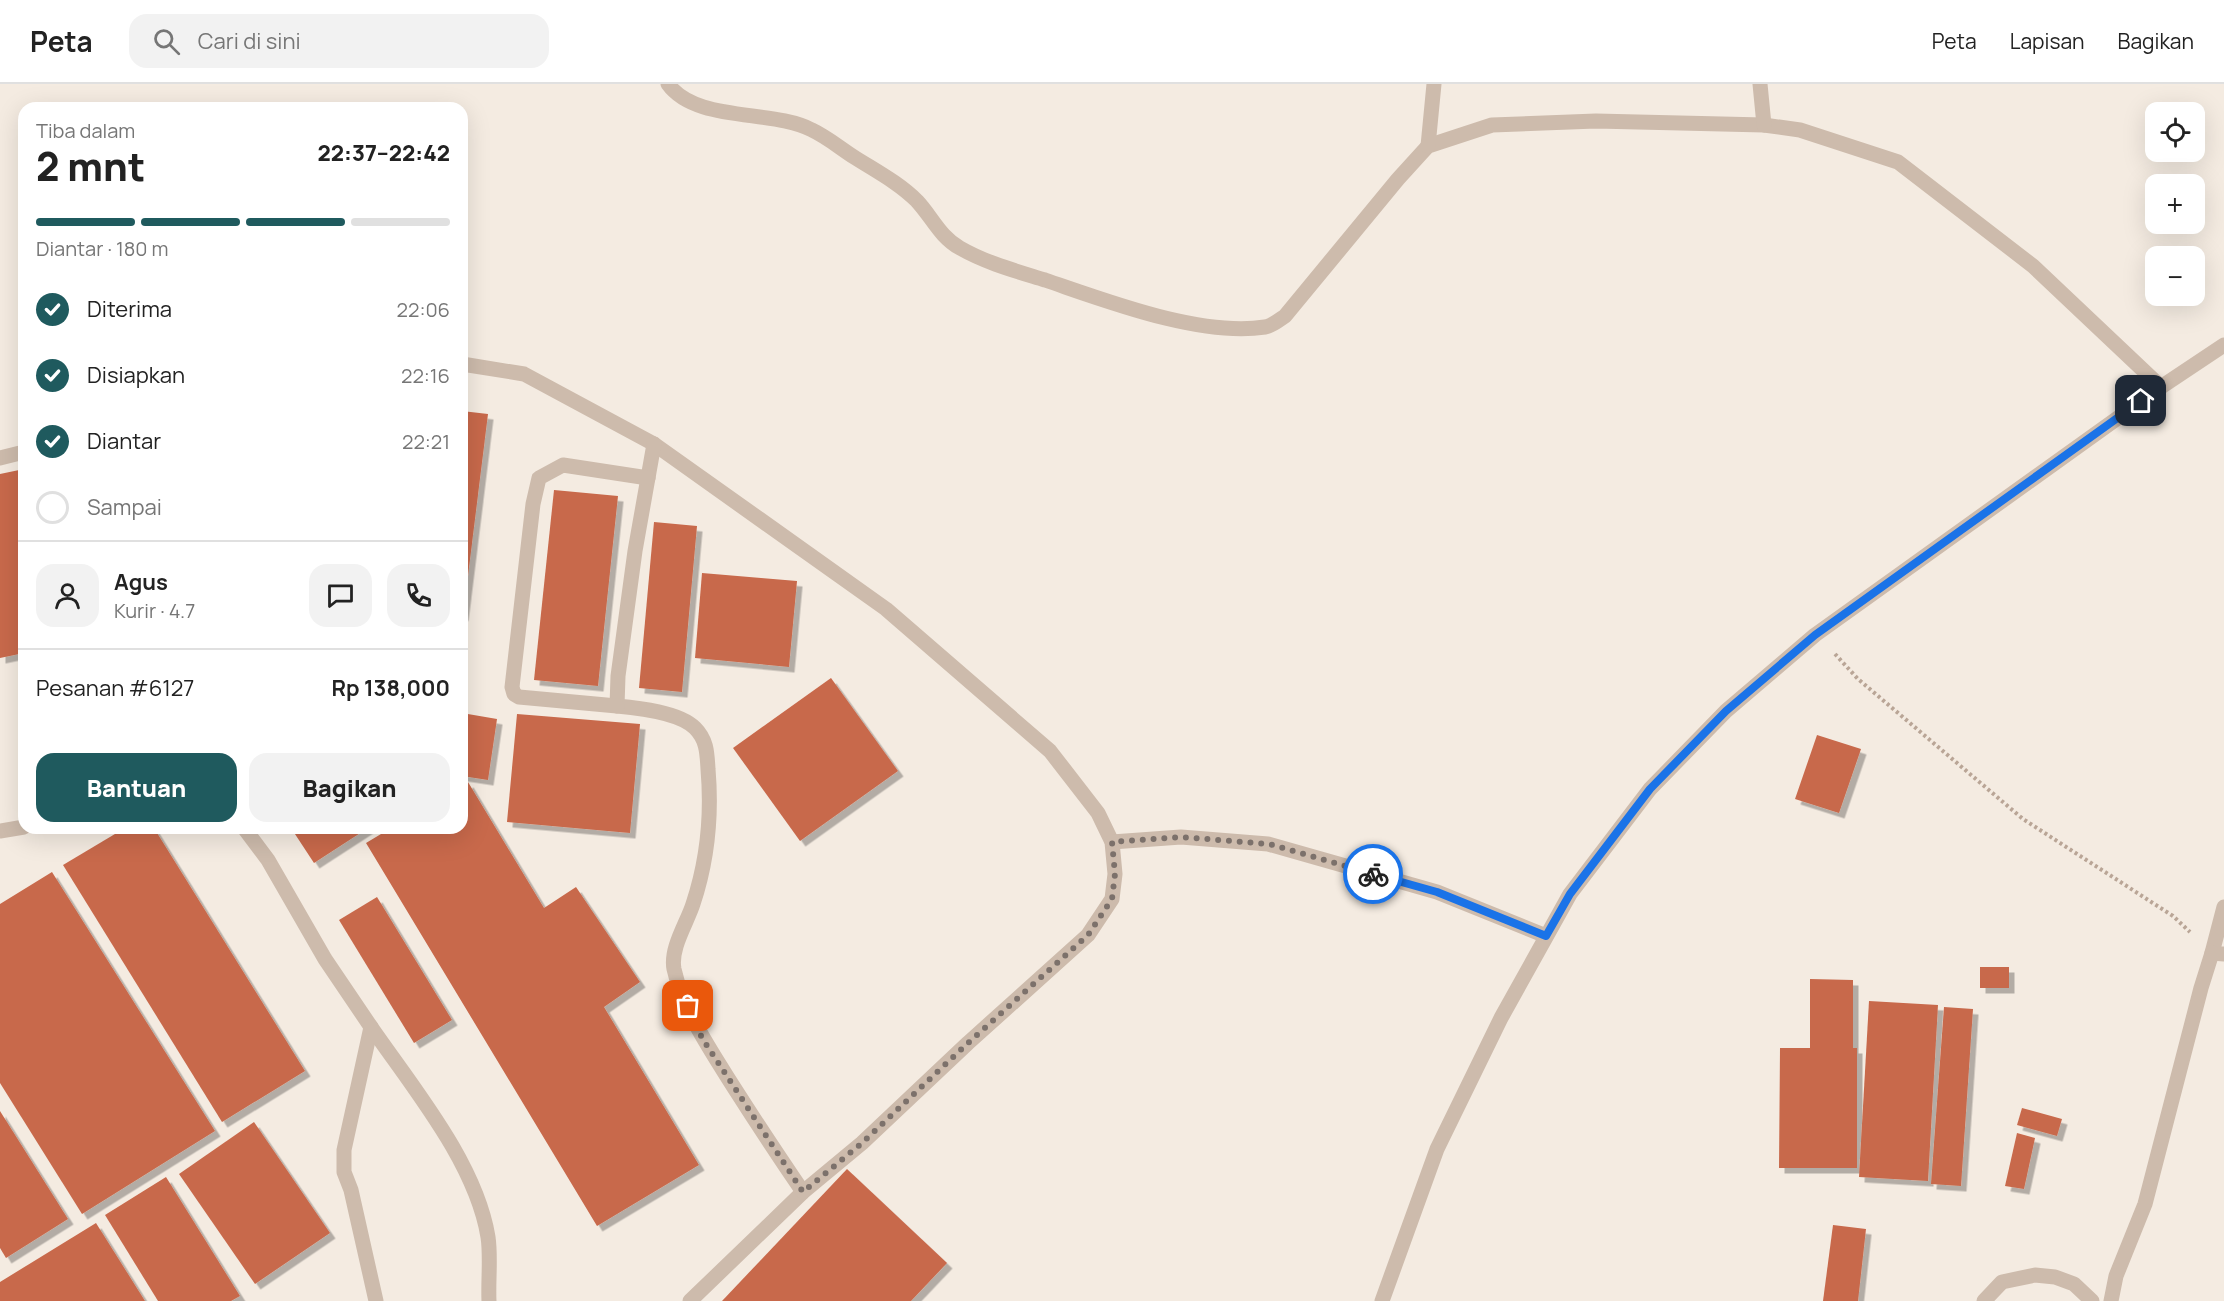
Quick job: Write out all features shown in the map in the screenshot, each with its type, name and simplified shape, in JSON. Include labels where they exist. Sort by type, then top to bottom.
[{"type":"street","points":[[668,84],[674,93],[708,108],[778,120],[810,129],[899,185],[919,203],[945,237],[959,248],[985,260],[1128,309],[1235,329],[1269,327],[1284,316],[1390,188],[1428,146],[1492,125],[1596,121],[1764,125],[1800,130],[1898,162],[2033,266],[2161,387]]},
{"type":"street","points":[[1428,146],[1434,84]]},
{"type":"street","points":[[1760,84],[1764,125]]},
{"type":"street","points":[[1382,1301],[1437,1149],[1501,1018],[1570,894],[1650,789],[1726,711],[1815,635],[2161,387],[2224,345]]},
{"type":"street","points":[[468,365],[524,374],[654,444],[886,609],[1050,751],[1098,813],[1112,842],[1115,874],[1112,899],[1088,935],[862,1143],[803,1192],[690,1301]]},
{"type":"street","points":[[617,706],[618,676],[635,551],[654,444]]},
{"type":"street","points":[[0,458],[18,454]]},
{"type":"street","points":[[648,478],[563,465],[539,478],[533,504],[512,687],[514,694],[519,697],[656,712],[687,722],[695,727],[705,741],[711,804],[707,853],[677,948],[674,968],[702,1038],[803,1192]]},
{"type":"street","points":[[0,831],[18,828]]},
{"type":"street","points":[[248,834],[268,860],[325,959],[454,1149],[478,1197],[488,1238],[489,1301]]},
{"type":"street","points":[[1112,842],[1181,837],[1269,844],[1437,892],[1546,936]]},
{"type":"street","points":[[2111,1301],[2116,1276],[2145,1203],[2200,988],[2218,953],[2224,907]]},
{"type":"street","points":[[371,1027],[344,1150],[344,1172],[351,1190],[376,1301]]},
{"type":"street","points":[[1984,1301],[2002,1282],[2035,1275],[2055,1277],[2074,1284],[2092,1301]]},
{"type":"path","points":[[1815,635],[1858,679],[2023,819],[2173,916],[2218,953]]},
{"type":"building","points":[[468,412],[488,414],[468,576]]},
{"type":"building","points":[[18,470],[18,654],[0,658],[0,474]]},
{"type":"building","points":[[554,490],[618,496],[598,686],[534,680]]},
{"type":"building","points":[[654,522],[697,526],[682,692],[639,688]]},
{"type":"building","points":[[702,573],[797,581],[789,667],[695,658]]},
{"type":"building","points":[[831,678],[898,771],[800,841],[733,748]]},
{"type":"building","points":[[468,714],[497,719],[488,780],[468,777]]},
{"type":"building","points":[[517,714],[640,724],[630,833],[507,822]]},
{"type":"building","points":[[1817,735],[1861,749],[1839,813],[1795,799]]},
{"type":"building","points":[[468,782],[544,908],[576,887],[640,982],[604,1007],[699,1165],[597,1226],[366,843],[381,834],[468,834]]},
{"type":"building","points":[[115,834],[158,834],[305,1071],[222,1122],[63,865]]},
{"type":"building","points":[[295,834],[359,834],[314,863]]},
{"type":"building","points":[[52,872],[215,1131],[82,1214],[0,1083],[0,904]]},
{"type":"building","points":[[377,897],[452,1020],[414,1043],[339,920]]},
{"type":"building","points":[[1980,967],[2009,967],[2009,988],[1980,988]]},
{"type":"building","points":[[1810,979],[1853,980],[1853,1048],[1857,1048],[1857,1168],[1779,1168],[1780,1048],[1810,1048]]},
{"type":"building","points":[[1869,1001],[1938,1005],[1928,1181],[1859,1177]]},
{"type":"building","points":[[1944,1007],[1973,1009],[1961,1186],[1931,1184]]},
{"type":"building","points":[[2022,1108],[2062,1119],[2057,1136],[2017,1125]]},
{"type":"building","points":[[0,1111],[68,1219],[6,1258],[0,1248]]},
{"type":"building","points":[[254,1122],[330,1233],[255,1284],[179,1174]]},
{"type":"building","points":[[2017,1133],[2035,1138],[2024,1189],[2005,1186]]},
{"type":"building","points":[[847,1169],[947,1263],[911,1301],[722,1301]]},
{"type":"building","points":[[166,1177],[240,1296],[231,1301],[158,1301],[105,1215]]},
{"type":"building","points":[[96,1223],[145,1301],[0,1301],[0,1282]]},
{"type":"building","points":[[1833,1225],[1866,1229],[1858,1301],[1823,1301]]},
{"type":"way so far","points":[[688,1006],[702,1038],[803,1192],[862,1143],[1088,935],[1112,899],[1115,874],[1112,842],[1181,837],[1269,844],[1373,874]]},
{"type":"route","points":[[1373,874],[1437,892],[1546,936],[1570,894],[1650,789],[1726,711],[1815,635],[2141,401]]}]
